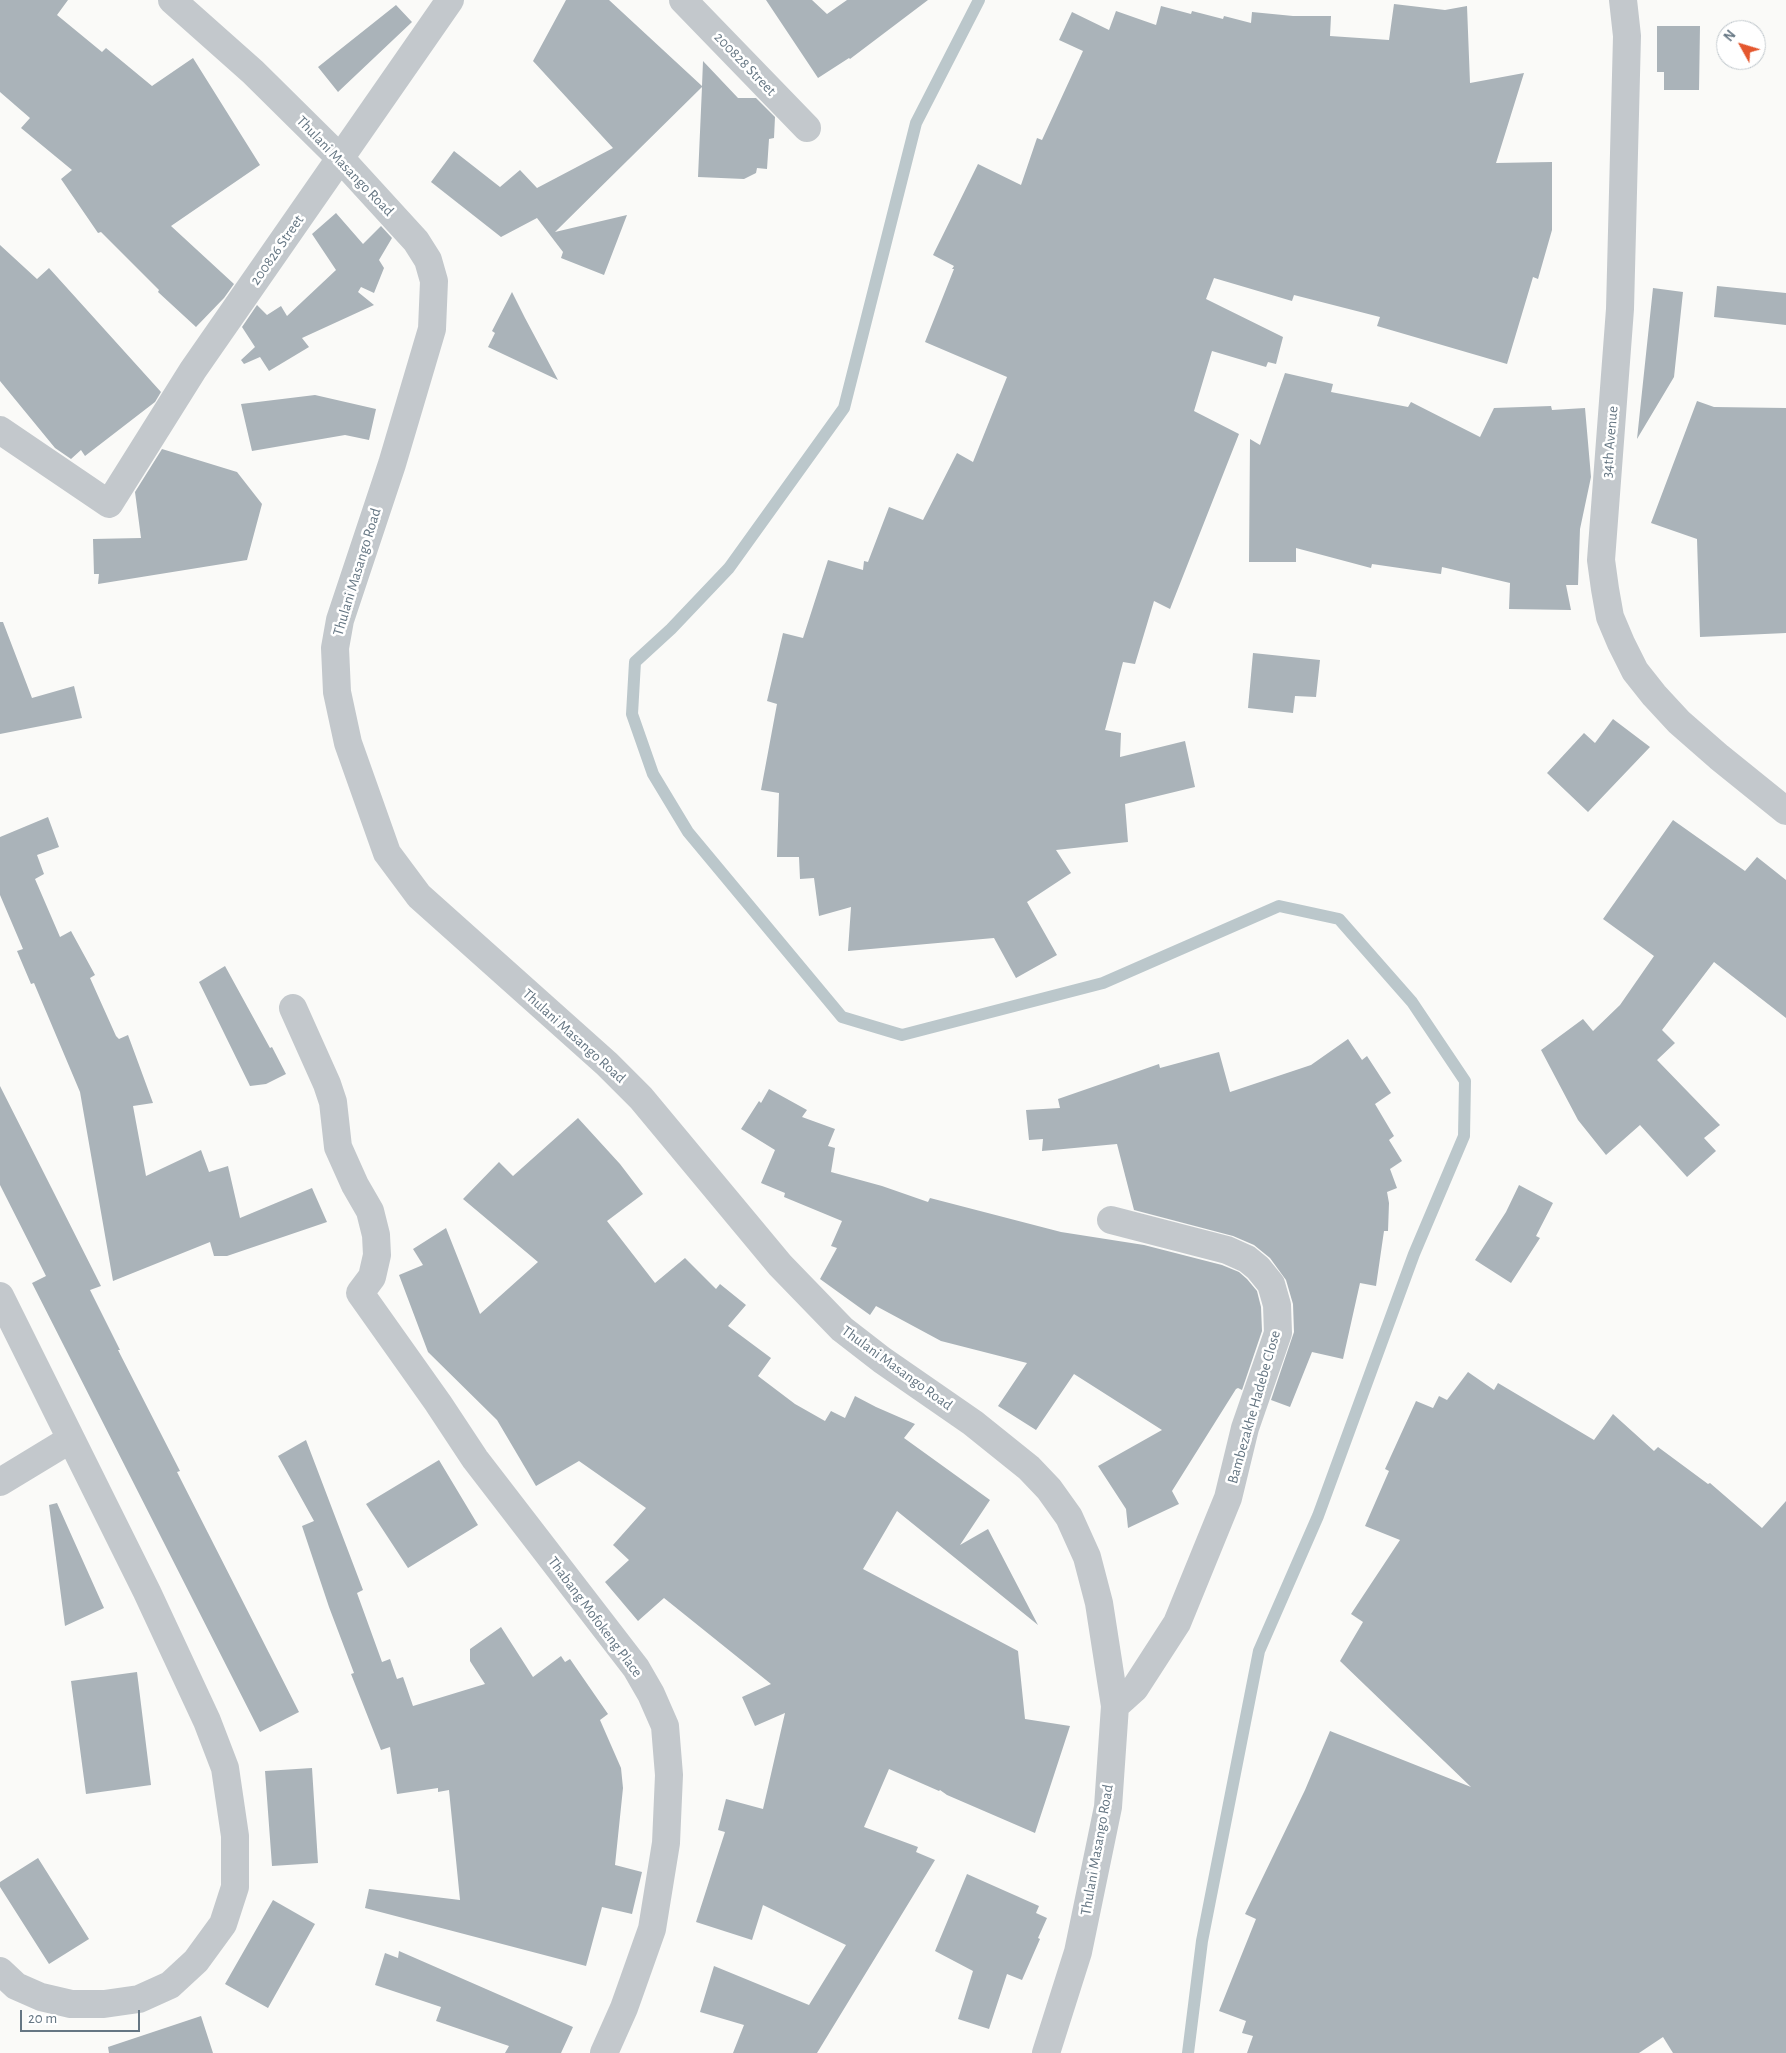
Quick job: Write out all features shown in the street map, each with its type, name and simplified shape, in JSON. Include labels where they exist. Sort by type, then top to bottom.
[{"type":"street","name":"Thulani Masango Road","points":[[172,0],[253,72],[341,159],[416,241],[428,260],[434,281],[432,329],[392,464],[340,620],[335,648],[337,692],[348,742],[387,853],[419,896],[607,1064],[634,1091],[780,1265],[842,1329],[882,1360],[1000,1443],[1029,1468],[1049,1489],[1069,1517],[1087,1557],[1099,1603],[1115,1706],[1108,1807],[1078,1952],[1046,2053]]},
{"type":"street","name":"200826 Street","points":[[0,430],[109,504],[193,370],[450,0]]},
{"type":"street","name":"200828 Street","points":[[683,0],[807,128]]},
{"type":"street","name":"34th Avenue","points":[[1623,0],[1627,36],[1620,309],[1601,560],[1604,589],[1610,617],[1621,643],[1635,671],[1654,695],[1679,722],[1786,811]]},
{"type":"street","name":"Thabang Mofokeng Place","points":[[293,1008],[333,1102],[338,1147],[355,1185],[370,1211],[376,1235],[377,1255],[372,1277],[360,1293],[475,1459],[636,1668],[651,1694],[664,1726],[670,1775],[666,1834],[652,1929],[624,2008],[604,2053]]},
{"type":"street","name":"Bambezakhe Hadebe Close","points":[[1111,1220],[1226,1250],[1247,1259],[1258,1268],[1271,1284],[1277,1305],[1278,1333],[1245,1428],[1228,1498],[1177,1623],[1135,1688],[1115,1706]]},
{"type":"street","points":[[0,1296],[159,1618],[207,1721],[225,1768],[235,1836],[235,1887],[223,1924],[196,1961],[170,1986],[140,1999],[104,2004],[71,2004],[41,1997],[16,1986],[0,1971]]},
{"type":"street","points":[[0,1482],[71,1440]]},
{"type":"building","points":[[0,0],[68,0],[57,15],[102,52],[106,48],[152,86],[193,58],[260,165],[171,226],[234,284],[224,298],[196,327],[158,292],[159,290],[101,232],[98,233],[61,179],[72,170],[21,128],[30,118],[0,92]]},
{"type":"building","points":[[566,0],[609,0],[702,86],[703,61],[738,98],[756,98],[775,117],[774,138],[769,139],[767,169],[757,168],[756,173],[744,179],[698,177],[702,87],[555,232],[627,215],[604,275],[561,258],[563,252],[537,218],[501,237],[431,182],[454,151],[500,187],[520,170],[537,188],[613,148],[533,61]]},
{"type":"building","points":[[766,0],[812,0],[827,14],[847,0],[928,0],[850,59],[818,78]]},
{"type":"building","points":[[1394,4],[1445,10],[1467,6],[1470,83],[1524,73],[1496,163],[1552,162],[1552,230],[1538,279],[1533,277],[1507,364],[1377,326],[1380,317],[1294,295],[1292,301],[1214,278],[1206,299],[1283,337],[1276,364],[1268,362],[1266,367],[1212,351],[1194,411],[1239,434],[1170,609],[1154,601],[1135,664],[1123,662],[1105,730],[1121,733],[1120,757],[1185,741],[1195,787],[1125,804],[1128,842],[1056,850],[1071,873],[1027,902],[1057,955],[1016,978],[994,938],[848,951],[851,907],[819,916],[814,878],[800,879],[799,857],[777,857],[779,793],[761,790],[777,704],[767,701],[783,633],[803,638],[828,560],[863,570],[864,561],[868,562],[889,507],[923,520],[957,453],[973,462],[1007,377],[925,342],[954,269],[952,269],[954,266],[933,255],[978,164],[1021,185],[1037,138],[1042,140],[1083,51],[1059,40],[1072,12],[1109,30],[1116,11],[1156,25],[1161,6],[1191,14],[1192,11],[1223,19],[1224,16],[1251,23],[1252,12],[1293,16],[1331,16],[1330,36],[1389,40]]},
{"type":"building","points":[[396,5],[412,22],[338,92],[318,67]]},
{"type":"building","points":[[1657,26],[1700,26],[1699,90],[1664,90],[1664,72],[1657,72]]},
{"type":"building","points":[[336,213],[363,244],[381,226],[392,238],[379,260],[384,268],[374,293],[361,287],[358,292],[374,305],[302,338],[309,347],[269,371],[260,357],[244,364],[241,360],[255,347],[242,327],[257,305],[267,315],[281,306],[287,316],[336,270],[312,234]]},
{"type":"building","points":[[0,245],[37,279],[49,268],[161,392],[155,402],[85,456],[81,450],[71,459],[55,448],[0,381]]},
{"type":"building","points":[[1717,286],[1786,293],[1786,325],[1714,317]]},
{"type":"building","points":[[1653,288],[1683,292],[1674,377],[1637,439]]},
{"type":"building","points":[[512,292],[558,380],[488,347],[495,333],[492,331]]},
{"type":"building","points":[[1285,373],[1333,384],[1331,392],[1408,407],[1411,402],[1480,437],[1494,408],[1551,406],[1552,410],[1585,408],[1591,477],[1580,529],[1578,585],[1566,585],[1571,610],[1509,609],[1510,583],[1442,567],[1441,574],[1372,564],[1371,568],[1296,548],[1296,562],[1249,562],[1250,439],[1260,445]]},
{"type":"building","points":[[315,395],[376,409],[369,440],[345,435],[252,451],[241,404]]},
{"type":"building","points":[[1697,401],[1714,407],[1786,408],[1786,633],[1700,637],[1697,539],[1651,523]]},
{"type":"building","points":[[162,449],[237,472],[262,504],[247,560],[98,584],[99,574],[94,574],[93,539],[141,538],[135,492]]},
{"type":"building","points":[[0,622],[3,622],[32,698],[74,686],[82,718],[0,734]]},
{"type":"building","points":[[1253,653],[1320,660],[1316,697],[1295,696],[1293,713],[1248,708]]},
{"type":"building","points":[[1613,719],[1650,747],[1588,812],[1547,773],[1584,733],[1595,743]]},
{"type":"building","points":[[48,817],[59,847],[37,855],[44,874],[35,879],[60,937],[71,931],[95,975],[90,978],[116,1036],[119,1039],[128,1035],[153,1103],[133,1106],[146,1176],[201,1150],[209,1172],[228,1166],[240,1218],[312,1188],[327,1222],[227,1256],[214,1256],[210,1242],[113,1281],[80,1092],[34,983],[31,984],[17,951],[23,949],[0,895],[0,837]]},
{"type":"building","points":[[1673,820],[1745,871],[1757,857],[1786,880],[1786,1018],[1714,962],[1662,1030],[1675,1043],[1657,1060],[1720,1125],[1704,1138],[1716,1151],[1687,1177],[1640,1125],[1606,1155],[1578,1120],[1541,1050],[1583,1019],[1593,1031],[1620,1005],[1654,956],[1603,919]]},
{"type":"building","points":[[225,966],[286,1074],[266,1084],[250,1086],[199,982]]},
{"type":"building","points":[[1348,1039],[1362,1060],[1367,1056],[1391,1093],[1375,1104],[1394,1136],[1389,1140],[1402,1161],[1390,1169],[1397,1188],[1387,1192],[1389,1203],[1388,1231],[1384,1231],[1376,1286],[1360,1283],[1343,1359],[1312,1352],[1290,1407],[1271,1400],[1294,1332],[1293,1304],[1286,1280],[1270,1258],[1254,1245],[1233,1236],[1134,1210],[1117,1144],[1042,1151],[1043,1139],[1029,1140],[1026,1110],[1060,1108],[1058,1099],[1159,1064],[1160,1068],[1219,1052],[1230,1092],[1311,1065]]},
{"type":"building","points":[[0,1086],[101,1286],[90,1290],[120,1350],[118,1350],[180,1471],[177,1472],[299,1712],[260,1732],[32,1283],[46,1276],[0,1185]]},
{"type":"building","points":[[769,1089],[807,1110],[802,1117],[835,1129],[828,1146],[835,1148],[831,1172],[882,1186],[928,1202],[930,1198],[1061,1232],[1144,1245],[1222,1265],[1239,1272],[1247,1279],[1257,1291],[1261,1307],[1262,1331],[1242,1390],[1236,1389],[1172,1491],[1179,1504],[1128,1528],[1126,1509],[1098,1466],[1162,1430],[1074,1374],[1036,1430],[998,1406],[1027,1363],[941,1341],[876,1306],[870,1315],[820,1279],[837,1248],[831,1246],[842,1221],[784,1197],[785,1193],[761,1183],[775,1150],[741,1129]]},
{"type":"building","points":[[578,1118],[620,1164],[643,1194],[607,1221],[655,1283],[685,1258],[716,1289],[720,1284],[746,1305],[728,1326],[771,1358],[758,1376],[795,1404],[825,1421],[831,1411],[845,1418],[855,1396],[915,1424],[904,1438],[990,1500],[960,1545],[988,1529],[1038,1625],[897,1511],[863,1569],[1018,1651],[1025,1719],[1070,1726],[1035,1833],[889,1769],[864,1827],[918,1847],[916,1852],[935,1860],[817,2053],[733,2053],[744,2025],[700,2012],[714,1966],[809,2005],[846,1945],[763,1905],[752,1940],[696,1922],[725,1832],[718,1830],[726,1799],[763,1809],[785,1713],[755,1726],[742,1697],[771,1684],[664,1598],[638,1621],[605,1582],[629,1560],[613,1545],[646,1508],[579,1461],[536,1486],[497,1420],[428,1352],[399,1275],[423,1265],[413,1249],[446,1228],[480,1314],[538,1262],[463,1199],[499,1162],[513,1176]]},
{"type":"building","points":[[1519,1185],[1553,1203],[1536,1236],[1540,1238],[1511,1283],[1475,1260],[1506,1212]]},
{"type":"building","points":[[1468,1372],[1494,1390],[1498,1383],[1594,1440],[1613,1414],[1654,1451],[1658,1447],[1708,1484],[1710,1483],[1762,1528],[1786,1501],[1786,2053],[1673,2053],[1663,2037],[1639,2053],[1247,2053],[1253,2036],[1242,2033],[1246,2021],[1219,2011],[1256,1919],[1245,1914],[1305,1790],[1330,1731],[1471,1787],[1340,1661],[1363,1622],[1351,1614],[1400,1540],[1365,1526],[1389,1471],[1385,1469],[1416,1401],[1433,1408],[1439,1396],[1447,1400]]},
{"type":"building","points":[[306,1440],[363,1590],[357,1593],[382,1662],[390,1659],[397,1679],[403,1677],[413,1706],[485,1684],[470,1661],[470,1649],[501,1627],[533,1677],[561,1656],[565,1662],[570,1659],[608,1714],[600,1720],[621,1768],[623,1788],[615,1865],[642,1872],[632,1914],[602,1907],[586,1966],[365,1908],[369,1889],[460,1900],[449,1790],[438,1792],[438,1788],[397,1794],[390,1747],[381,1750],[351,1674],[354,1673],[329,1607],[302,1526],[314,1521],[278,1456]]},
{"type":"building","points":[[439,1460],[478,1525],[408,1568],[366,1504]]},
{"type":"building","points":[[57,1503],[104,1608],[65,1626],[49,1505]]},
{"type":"building","points":[[137,1672],[151,1785],[86,1794],[71,1681]]},
{"type":"building","points":[[312,1768],[318,1863],[272,1866],[265,1771]]},
{"type":"building","points":[[38,1858],[89,1939],[49,1964],[0,1887],[0,1882]]},
{"type":"building","points":[[967,1874],[1039,1906],[1036,1913],[1047,1918],[1022,1980],[1007,1974],[989,2029],[958,2019],[973,1971],[935,1951]]},
{"type":"building","points":[[273,1900],[315,1924],[268,2008],[225,1984]]},
{"type":"building","points":[[399,1951],[573,2027],[561,2053],[505,2053],[509,2046],[436,2021],[441,2007],[375,1985],[385,1953],[398,1958]]},
{"type":"building","points":[[201,2016],[213,2053],[109,2053],[108,2047]]},
{"type":"waterway","points":[[979,0],[916,123],[844,408],[729,568],[671,629],[635,662],[632,714],[653,774],[688,832],[842,1017],[902,1035],[1103,983],[1279,906],[1339,919],[1412,1002],[1465,1081],[1464,1136],[1414,1254],[1318,1516],[1259,1651],[1202,1941],[1188,2053]]}]
